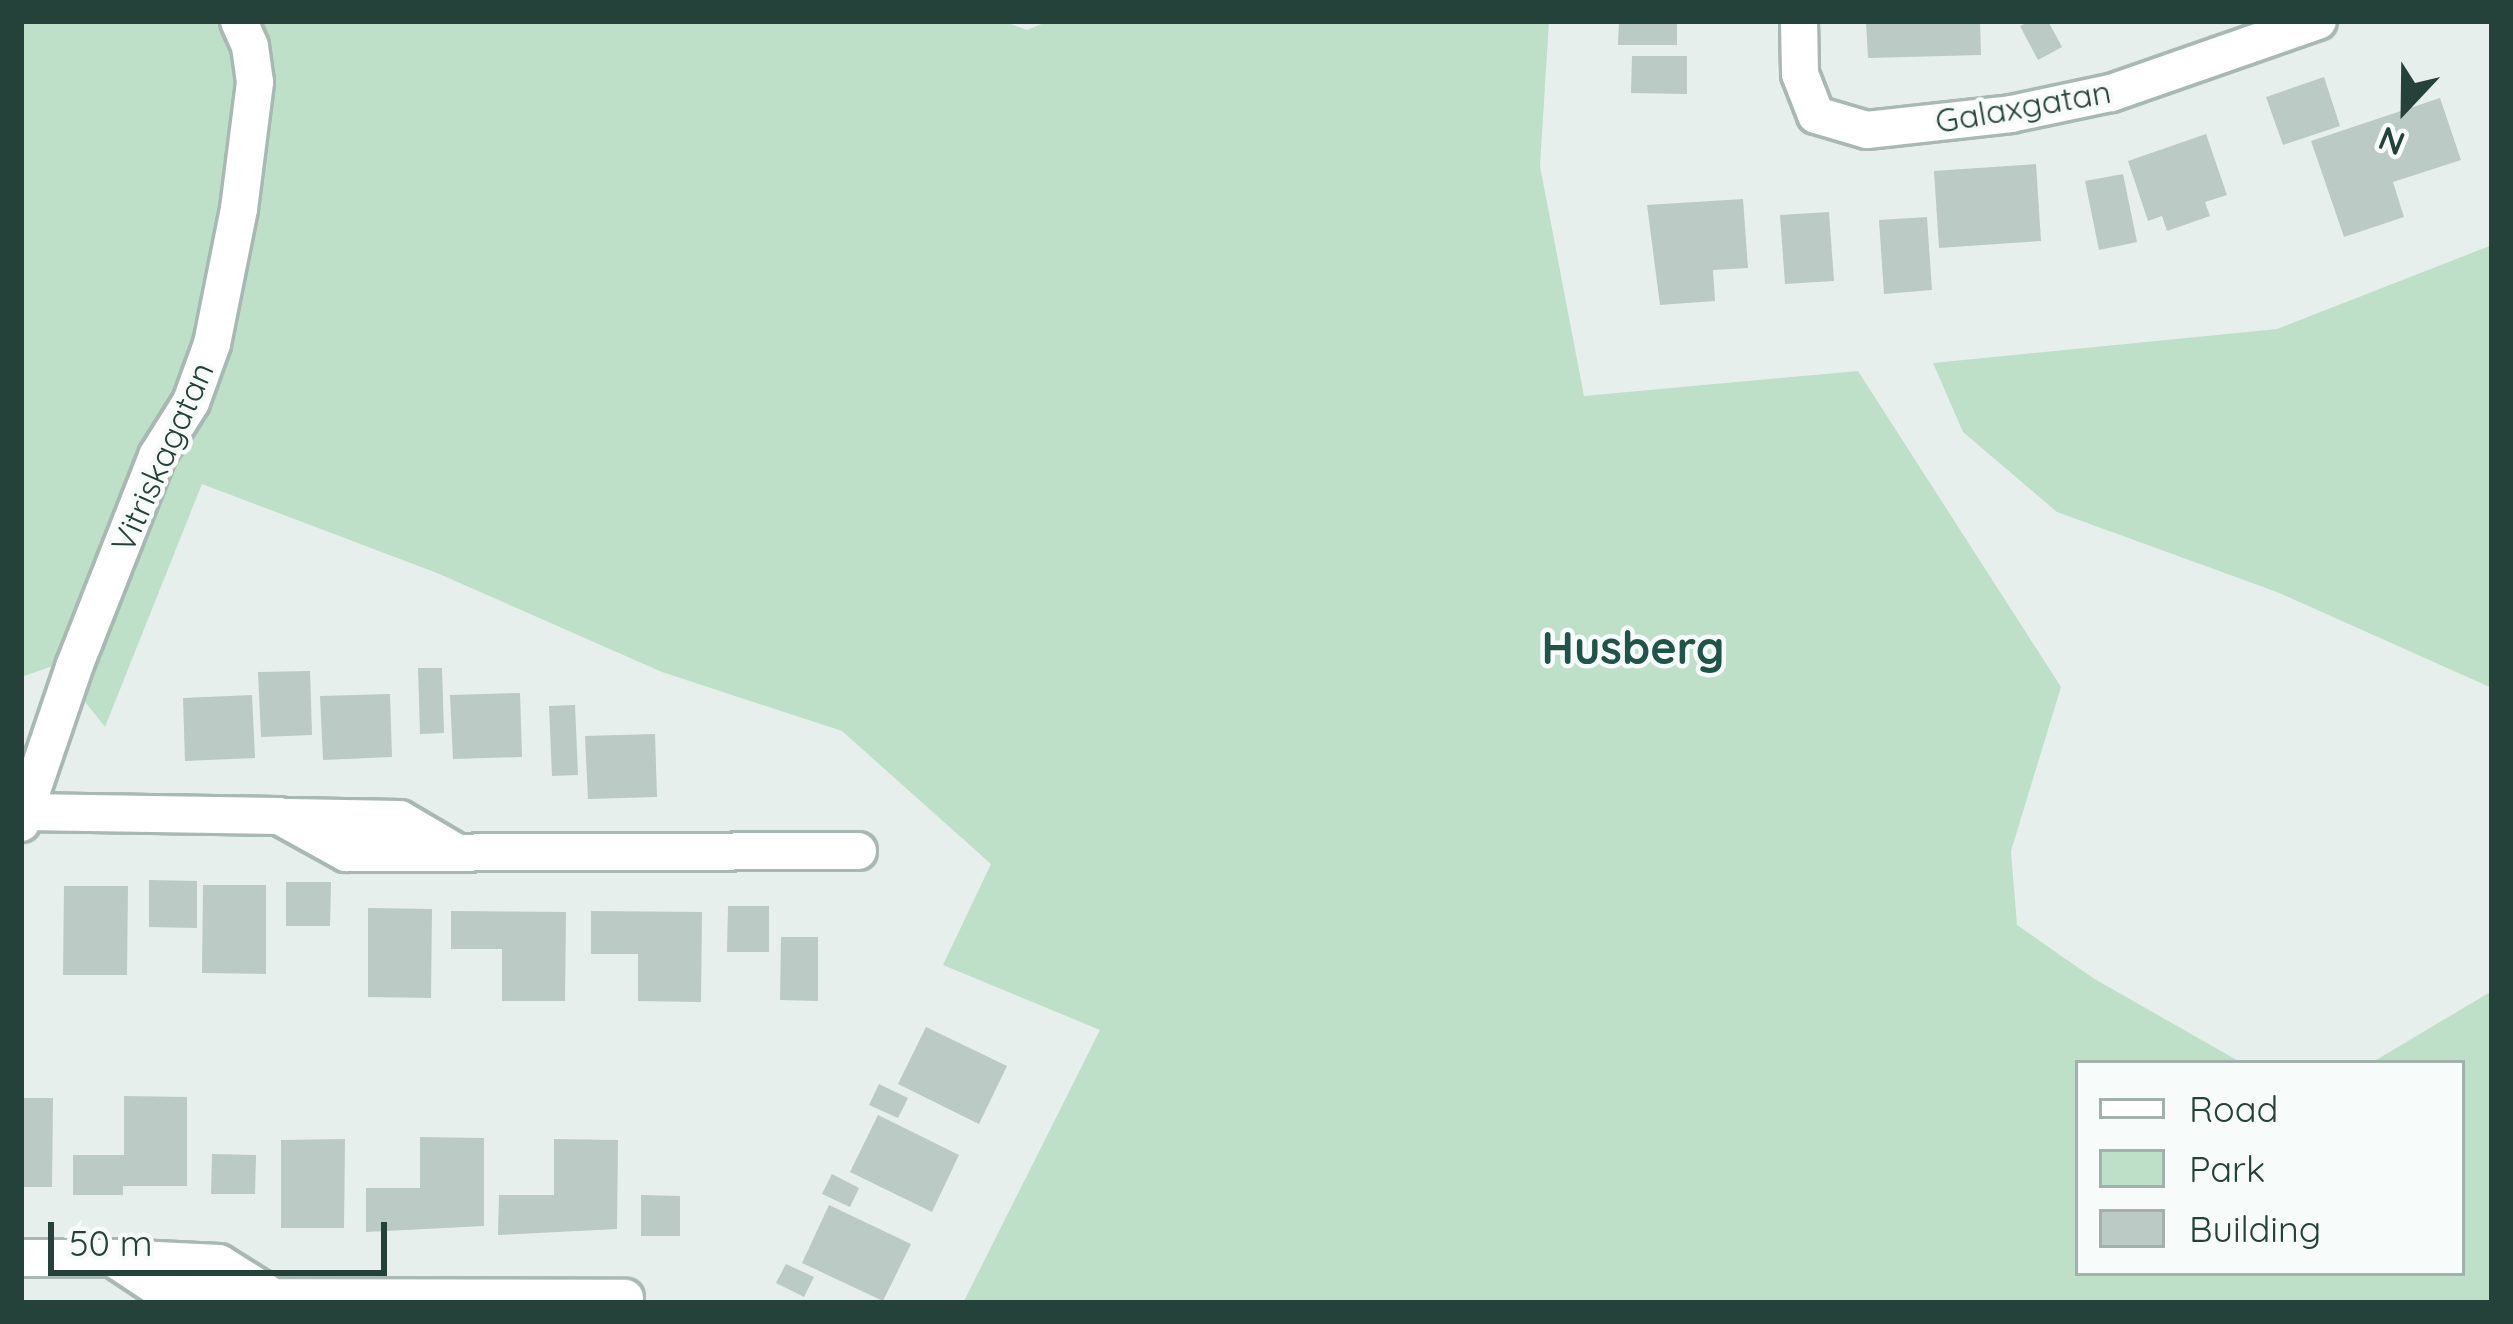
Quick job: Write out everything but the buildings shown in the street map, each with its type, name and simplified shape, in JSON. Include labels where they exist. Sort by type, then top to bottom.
[{"type":"street","name":"Vitriskagatan","points":[[239,21],[250,46],[255,82],[239,208],[212,344],[191,401],[157,456],[74,667],[23,818],[279,816],[346,853],[858,851]]},
{"type":"street","name":"Galaxgatan","points":[[1799,21],[1800,74],[1816,116],[1867,130],[2011,114],[2111,92],[2318,21]]},
{"type":"street","points":[[21,1258],[112,1258],[172,1297],[625,1298]]},
{"type":"green space","points":[[21,21],[1002,21],[1027,30],[1049,21],[1549,21],[1540,166],[1584,396],[1858,371],[2061,687],[2011,851],[2017,925],[2093,978],[2237,1060],[2075,1060],[2075,1276],[2465,1276],[2465,1060],[2376,1060],[2492,991],[2492,1303],[963,1303],[1100,1030],[943,965],[991,864],[842,731],[662,672],[437,573],[202,484],[105,727],[56,665],[21,677]]},
{"type":"green space","points":[[2492,245],[2492,688],[2277,592],[2057,512],[1963,432],[1933,363],[2277,329]]},
{"type":"district","name":"Husberg","points":[[1633,648]]}]
